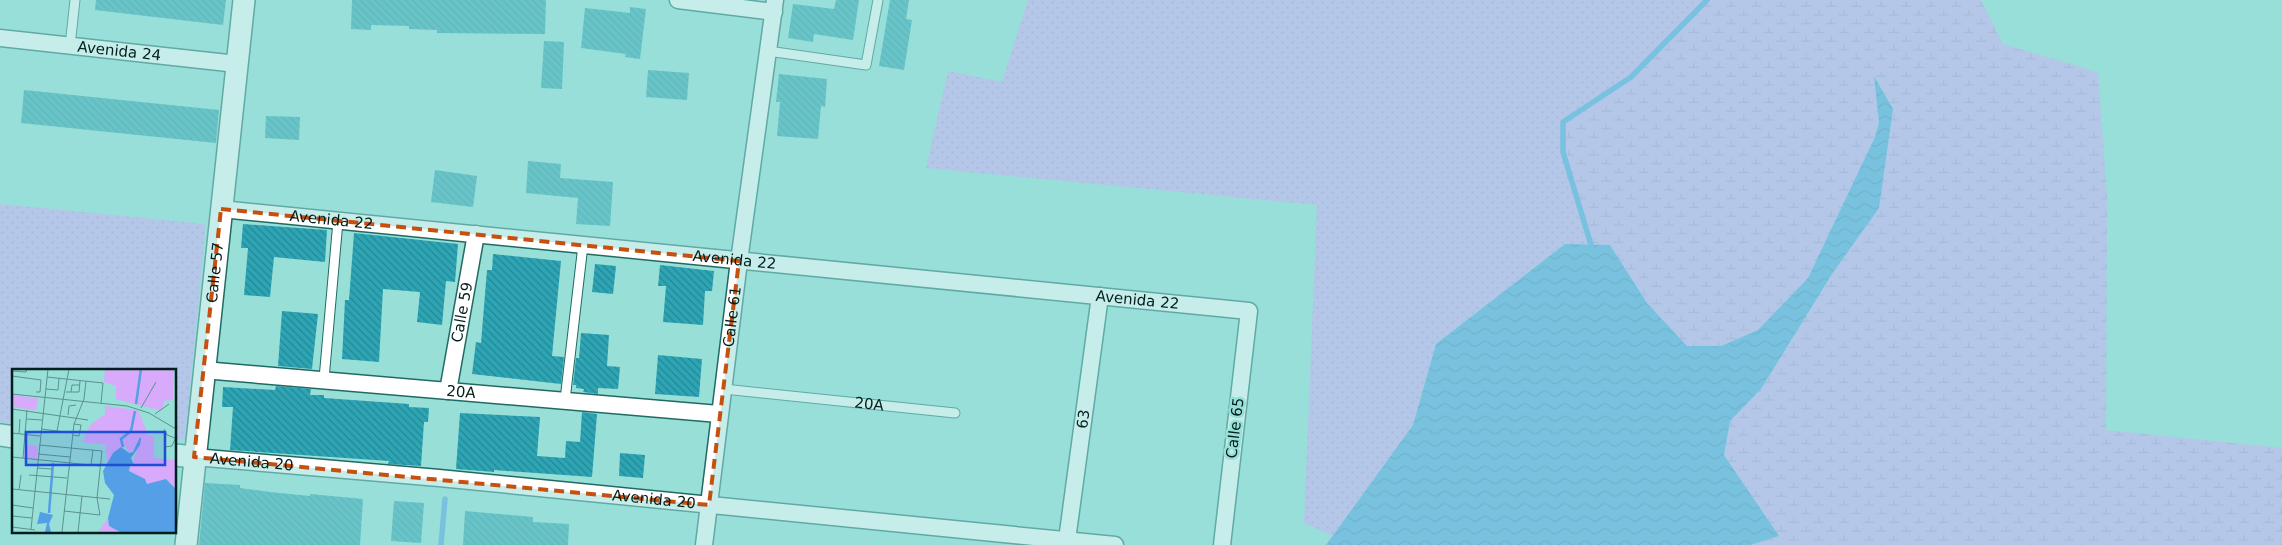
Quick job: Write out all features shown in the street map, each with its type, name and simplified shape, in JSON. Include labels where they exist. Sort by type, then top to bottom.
[{"type":"street","name":"Calle 57","points":[[186,545],[184,456],[203,370],[244,0]]},
{"type":"street","points":[[678,0],[775,6]]},
{"type":"street","name":"Calle 61","points":[[704,545],[739,261],[775,6]]},
{"type":"street","name":"Avenida 24","points":[[0,38],[237,64]]},
{"type":"street","name":"Avenida 22","points":[[221,209],[1249,311]]},
{"type":"street","name":"Calle 59","points":[[448,391],[476,234]]},
{"type":"street","name":"63","points":[[1067,540],[1100,296]]},
{"type":"street","name":"Calle 65","points":[[1222,545],[1249,311]]},
{"type":"street","name":"20A","points":[[203,370],[720,414]]},
{"type":"street","name":"Avenida 20","points":[[184,456],[1115,545]]},
{"type":"lane","points":[[70,46],[75,0]]},
{"type":"lane","points":[[768,51],[866,65],[878,0]]},
{"type":"lane","points":[[324,379],[338,221]]},
{"type":"lane","points":[[565,400],[583,245]]},
{"type":"lane","name":"20A","points":[[724,389],[955,413]]},
{"type":"highlighted area","points":[[221,209],[739,261],[709,505],[194,457]]},
{"type":"green space","points":[[1028,0],[1707,0],[1631,77],[1563,122],[1563,152],[1591,245],[1565,244],[1436,344],[1413,425],[1333,536],[1304,523],[1317,205],[926,168],[948,71],[1002,82]]},
{"type":"green space","points":[[1707,0],[1981,0],[2003,44],[2098,72],[2107,196],[2106,430],[2282,448],[2282,545],[1750,545],[1779,536],[1724,455],[1730,421],[1761,389],[1832,274],[1879,208],[1893,109],[1875,77],[1879,123],[1875,137],[1808,278],[1758,330],[1721,346],[1687,346],[1647,303],[1610,245],[1591,245],[1563,152],[1563,122],[1631,77]]},
{"type":"green space","points":[[0,204],[206,224],[185,440],[176,439],[176,369],[12,369],[12,423],[0,422]]},
{"type":"water","points":[[1874,76],[1893,109],[1879,208],[1832,274],[1761,389],[1730,421],[1724,455],[1779,536],[1750,545],[1326,545],[1413,425],[1436,344],[1565,244],[1610,245],[1647,303],[1687,346],[1721,346],[1758,330],[1808,278],[1875,137],[1879,123]]},
{"type":"building","points":[[96,0],[226,0],[223,25],[95,10]]},
{"type":"building","points":[[352,0],[546,0],[545,34],[437,33],[437,30],[409,29],[409,26],[371,25],[371,30],[351,29]]},
{"type":"building","points":[[836,0],[859,0],[853,40],[814,34],[813,42],[788,38],[793,4],[834,9]]},
{"type":"building","points":[[890,0],[909,0],[906,19],[912,20],[904,70],[879,66]]},
{"type":"building","points":[[630,7],[646,9],[640,59],[625,57],[626,54],[581,48],[585,8],[630,13]]},
{"type":"building","points":[[544,41],[564,42],[562,89],[541,88]]},
{"type":"building","points":[[648,70],[689,73],[687,100],[646,97]]},
{"type":"building","points":[[779,74],[827,79],[825,107],[821,106],[818,139],[777,136],[780,102],[776,102]]},
{"type":"building","points":[[24,90],[219,110],[216,143],[21,123]]},
{"type":"building","points":[[266,116],[300,117],[299,140],[265,138]]},
{"type":"building","points":[[528,161],[561,164],[560,178],[613,182],[610,226],[576,224],[578,198],[526,193]]},
{"type":"building","points":[[435,170],[477,176],[473,207],[431,202]]},
{"type":"building","points":[[243,224],[327,230],[325,262],[274,257],[270,297],[244,295],[248,248],[241,248]]},
{"type":"building","points":[[354,233],[458,244],[455,282],[446,281],[442,325],[417,322],[420,292],[383,289],[379,362],[342,359],[345,300],[349,300]]},
{"type":"building","points":[[493,254],[561,261],[552,356],[564,357],[561,384],[472,374],[476,342],[481,343],[487,270],[492,270]]},
{"type":"building","points":[[595,264],[616,266],[613,294],[592,292]]},
{"type":"building","points":[[660,265],[714,271],[712,291],[705,291],[703,325],[663,322],[666,286],[658,286]]},
{"type":"building","points":[[282,311],[318,314],[312,369],[278,366]]},
{"type":"building","points":[[581,333],[609,335],[607,366],[620,367],[618,389],[598,388],[598,394],[583,392],[584,389],[576,388],[576,385],[573,385],[576,358],[579,358]]},
{"type":"building","points":[[658,355],[702,359],[699,397],[655,394]]},
{"type":"building","points":[[276,386],[311,389],[310,395],[324,395],[324,398],[409,404],[409,407],[429,408],[428,422],[424,422],[421,466],[388,464],[389,461],[230,450],[233,407],[222,407],[223,387],[275,390]]},
{"type":"building","points":[[582,412],[597,414],[592,477],[456,469],[460,413],[540,417],[537,456],[565,458],[566,441],[580,442]]},
{"type":"building","points":[[620,453],[645,455],[643,478],[619,476]]},
{"type":"building","points":[[205,483],[240,485],[240,488],[270,492],[363,499],[360,545],[199,545]]},
{"type":"building","points":[[394,501],[424,503],[421,543],[391,541]]},
{"type":"building","points":[[465,511],[533,517],[533,522],[569,524],[568,545],[463,545]]},
{"type":"waterway","points":[[1591,245],[1563,152],[1563,122],[1631,77],[1707,0]]},
{"type":"waterway","points":[[441,545],[445,499]]}]
